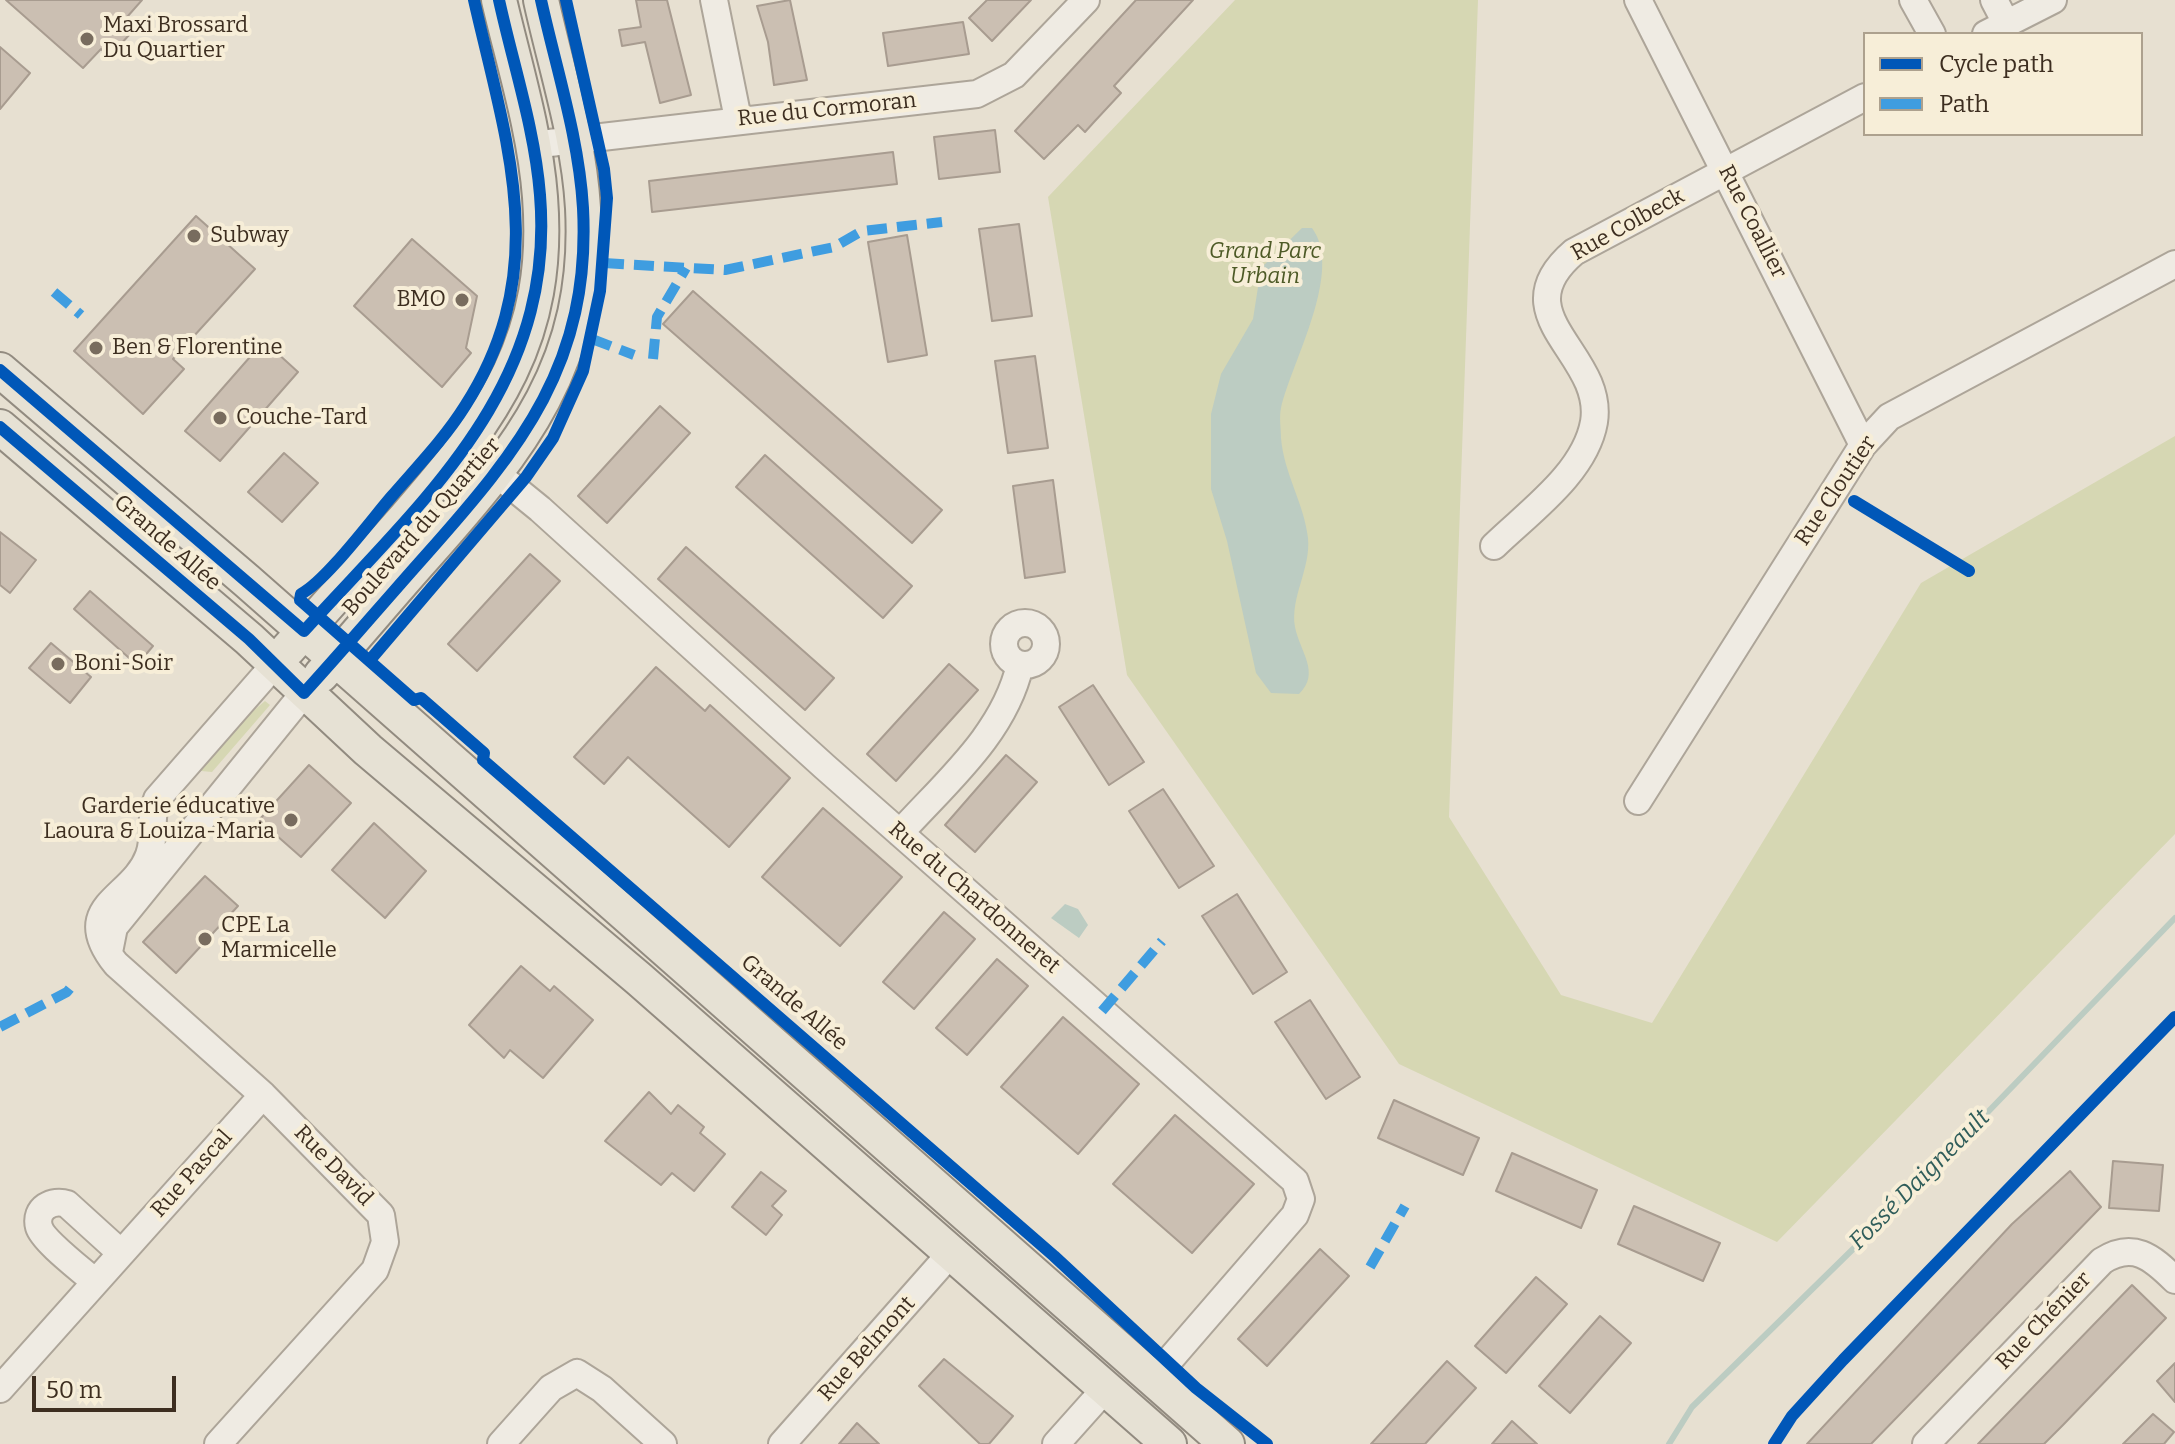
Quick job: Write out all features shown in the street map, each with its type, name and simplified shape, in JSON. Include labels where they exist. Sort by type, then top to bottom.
[{"type":"main road","name":"Boulevard du Quartier","points":[[275,664],[465,448],[508,379],[532,311],[541,228],[539,181],[499,0]]},
{"type":"main road","name":"Boulevard du Quartier","points":[[304,693],[498,474],[549,390],[572,321],[583,224],[573,140],[541,0]]},
{"type":"main road","name":"Grande Allée","points":[[0,370],[304,631],[1227,1444]]},
{"type":"main road","name":"Grande Allée","points":[[0,427],[1169,1444]]},
{"type":"street","points":[[714,0],[738,119]]},
{"type":"street","name":"Rue du Cormoran","points":[[532,145],[977,94],[1014,75],[1086,0]]},
{"type":"street","name":"Rue Coallier","points":[[1638,0],[1863,445]]},
{"type":"street","points":[[1913,0],[1931,32]]},
{"type":"street","points":[[1994,0],[1996,29],[2053,0]]},
{"type":"street","name":"Rue Colbeck","points":[[1494,546],[1575,466],[1594,421],[1590,386],[1549,313],[1545,290],[1555,269],[1574,252],[1863,98]]},
{"type":"street","name":"Rue Cloutier","points":[[1638,801],[1863,445],[1889,417],[2175,264]]},
{"type":"street","name":"Rue du Chardonneret","points":[[465,448],[498,474],[1299,1188],[1301,1199],[1295,1215],[1154,1378]]},
{"type":"street","points":[[109,952],[99,935],[99,918],[149,857],[152,812],[157,799],[275,664]]},
{"type":"street","points":[[900,833],[995,726],[1011,696],[1020,665]]},
{"type":"street","points":[[109,952],[114,927],[304,693]]},
{"type":"street","name":"Rue David","points":[[109,952],[128,975],[263,1095],[381,1215],[385,1242],[375,1270],[218,1444]]},
{"type":"street","name":"Rue Pascal","points":[[0,1389],[263,1095]]},
{"type":"street","points":[[95,1282],[41,1233],[38,1220],[43,1209],[56,1202],[67,1204],[121,1253]]},
{"type":"street","name":"Rue Chénier","points":[[1926,1444],[2102,1261],[2114,1253],[2126,1250],[2145,1254],[2175,1280]]},
{"type":"street","name":"Rue Belmont","points":[[782,1444],[951,1253]]},
{"type":"street","points":[[501,1444],[551,1388],[577,1373],[602,1389],[663,1444]]},
{"type":"street","points":[[1056,1444],[1106,1388]]},
{"type":"green space","name":"Grand Parc Urbain","points":[[1235,0],[1478,0],[1449,817],[1561,995],[1652,1023],[1921,583],[2175,436],[2175,834],[1777,1242],[1399,1064],[1127,675],[1048,197]]},
{"type":"green space","points":[[265,701],[270,705],[212,772],[201,771],[198,768],[228,732]]},
{"type":"shaded area","points":[[1302,228],[1312,228],[1320,246],[1322,268],[1313,316],[1287,389],[1280,419],[1283,451],[1308,538],[1307,561],[1294,616],[1309,670],[1305,686],[1299,694],[1271,693],[1256,673],[1227,541],[1211,489],[1211,414],[1221,374],[1253,319],[1261,268]]},
{"type":"shaded area","points":[[1065,904],[1078,909],[1088,925],[1079,938],[1051,918]]},
{"type":"building","name":"Maxi Brossard Du Quartier","points":[[6,0],[142,0],[120,25],[130,34],[109,57],[101,49],[83,68]]},
{"type":"building","points":[[636,0],[667,0],[691,95],[660,103],[645,42],[622,46],[619,30],[641,27]]},
{"type":"building","points":[[790,0],[807,80],[774,85],[768,42],[757,6]]},
{"type":"building","points":[[987,0],[1031,0],[992,41],[969,18]]},
{"type":"building","points":[[1136,0],[1193,0],[1114,86],[1121,93],[1085,132],[1078,125],[1044,159],[1015,131]]},
{"type":"building","points":[[963,22],[969,54],[888,66],[883,33]]},
{"type":"building","points":[[0,47],[30,73],[0,109]]},
{"type":"building","points":[[995,130],[1000,172],[939,179],[934,137]]},
{"type":"building","points":[[893,152],[897,184],[652,212],[649,181]]},
{"type":"building","points":[[196,216],[255,269],[173,359],[184,369],[143,414],[74,351]]},
{"type":"building","points":[[1019,224],[1032,316],[992,321],[979,229]]},
{"type":"building","points":[[907,235],[927,355],[888,362],[868,242]]},
{"type":"building","points":[[412,239],[477,296],[466,348],[471,353],[442,387],[354,306]]},
{"type":"building","points":[[693,291],[942,510],[912,543],[663,324]]},
{"type":"building","points":[[264,341],[298,372],[220,461],[185,431]]},
{"type":"building","points":[[1035,356],[1048,448],[1008,453],[995,361]]},
{"type":"building","points":[[660,406],[690,433],[607,523],[578,496]]},
{"type":"building","points":[[284,453],[318,483],[282,522],[248,492]]},
{"type":"building","points":[[765,455],[912,586],[883,618],[736,487]]},
{"type":"building","points":[[1053,480],[1065,572],[1025,578],[1013,486]]},
{"type":"building","points":[[0,532],[36,560],[10,593],[0,585]]},
{"type":"building","points":[[686,547],[834,678],[805,710],[658,579]]},
{"type":"building","points":[[530,554],[560,581],[477,671],[448,644]]},
{"type":"building","points":[[90,591],[153,646],[137,665],[74,609]]},
{"type":"building","points":[[51,643],[91,677],[70,703],[29,668]]},
{"type":"building","points":[[949,664],[978,690],[896,781],[867,754]]},
{"type":"building","points":[[656,667],[705,711],[710,705],[790,778],[729,847],[628,757],[604,784],[574,757]]},
{"type":"building","points":[[1093,685],[1144,762],[1109,785],[1059,707]]},
{"type":"building","points":[[1006,755],[1037,782],[975,852],[945,825]]},
{"type":"building","points":[[309,765],[351,803],[301,857],[259,820]]},
{"type":"building","points":[[1163,789],[1214,866],[1179,888],[1129,811]]},
{"type":"building","points":[[823,808],[902,877],[840,946],[762,877]]},
{"type":"building","points":[[374,823],[426,871],[385,918],[332,870]]},
{"type":"building","points":[[205,876],[238,906],[176,973],[143,942]]},
{"type":"building","points":[[1237,894],[1287,972],[1253,994],[1202,916]]},
{"type":"building","points":[[944,912],[975,939],[914,1009],[883,982]]},
{"type":"building","points":[[997,959],[1028,986],[967,1055],[936,1028]]},
{"type":"building","points":[[521,966],[550,991],[554,986],[593,1020],[543,1078],[510,1050],[504,1058],[469,1025]]},
{"type":"building","points":[[1310,1000],[1360,1077],[1326,1099],[1275,1022]]},
{"type":"building","points":[[1063,1017],[1139,1084],[1078,1154],[1001,1087]]},
{"type":"building","points":[[649,1092],[671,1114],[678,1105],[704,1127],[700,1133],[725,1154],[694,1191],[672,1173],[661,1185],[605,1141]]},
{"type":"building","points":[[1394,1100],[1479,1138],[1463,1175],[1378,1138]]},
{"type":"building","points":[[1175,1115],[1254,1184],[1192,1253],[1113,1184]]},
{"type":"building","points":[[1512,1153],[1597,1190],[1581,1228],[1496,1191]]},
{"type":"building","points":[[2113,1161],[2163,1165],[2159,1211],[2109,1208]]},
{"type":"building","points":[[2070,1171],[2101,1207],[1871,1444],[1807,1444],[2012,1224]]},
{"type":"building","points":[[761,1172],[786,1191],[772,1206],[782,1215],[766,1235],[732,1207]]},
{"type":"building","points":[[1634,1206],[1720,1243],[1703,1281],[1618,1244]]},
{"type":"building","points":[[1320,1249],[1349,1276],[1267,1366],[1238,1339]]},
{"type":"building","points":[[1536,1277],[1567,1304],[1506,1373],[1475,1346]]},
{"type":"building","points":[[2132,1285],[2166,1318],[2063,1425],[2044,1444],[1978,1444]]},
{"type":"building","points":[[1600,1316],[1631,1343],[1570,1413],[1539,1386]]},
{"type":"building","points":[[944,1359],[1013,1416],[989,1444],[980,1444],[919,1386]]},
{"type":"building","points":[[1447,1361],[1476,1388],[1425,1444],[1371,1444]]},
{"type":"building","points":[[2175,1363],[2175,1402],[2157,1381]]},
{"type":"building","points":[[2153,1414],[2174,1432],[2164,1444],[2123,1444]]},
{"type":"building","points":[[1512,1421],[1537,1444],[1492,1444]]},
{"type":"building","points":[[857,1423],[879,1444],[839,1444]]},
{"type":"waterway","name":"Fossé Daigneault","points":[[1669,1444],[1692,1407],[1902,1201],[2175,918]]},
{"type":"marked path","points":[[604,263],[725,270],[834,247],[862,231],[942,222]]},
{"type":"marked path","points":[[653,359],[657,317],[686,268]]},
{"type":"marked path","points":[[54,292],[81,315]]},
{"type":"marked path","points":[[592,339],[634,355]]},
{"type":"marked path","points":[[1102,1011],[1162,941]]},
{"type":"marked path","points":[[0,1027],[67,992],[75,982]]},
{"type":"marked path","points":[[1370,1267],[1405,1206]]},
{"type":"cycle path","points":[[474,0],[499,105],[515,206],[515,256],[508,305],[492,355],[457,418],[336,563],[301,594],[300,600],[414,700],[421,698],[484,753],[483,760],[1054,1256],[1196,1388],[1267,1444]]},
{"type":"cycle path","points":[[0,370],[304,631],[435,487],[472,437],[503,383],[526,326],[539,264],[540,195],[529,122],[499,0]]},
{"type":"cycle path","points":[[0,427],[249,639],[304,693],[491,478],[543,400],[562,358],[575,313],[582,263],[583,208],[572,129],[541,0]]},
{"type":"cycle path","points":[[370,660],[526,477],[553,438],[583,371],[600,291],[607,198],[604,169],[566,0]]},
{"type":"cycle path","points":[[1854,501],[1969,571]]},
{"type":"cycle path","points":[[1774,1444],[1792,1416],[1843,1360],[2175,1017]]},
{"type":"place","name":"Maxi Brossard Du Quartier","points":[[87,39]]},
{"type":"place","name":"Subway","points":[[194,236]]},
{"type":"place","name":"BMO","points":[[462,300]]},
{"type":"place","name":"Ben & Florentine","points":[[96,348]]},
{"type":"place","name":"Couche-Tard","points":[[220,418]]},
{"type":"place","name":"Boni-Soir","points":[[58,664]]},
{"type":"place","name":"Garderie éducative Laoura & Louiza-Maria","points":[[291,820]]},
{"type":"place","name":"CPE La Marmicelle","points":[[205,939]]}]
